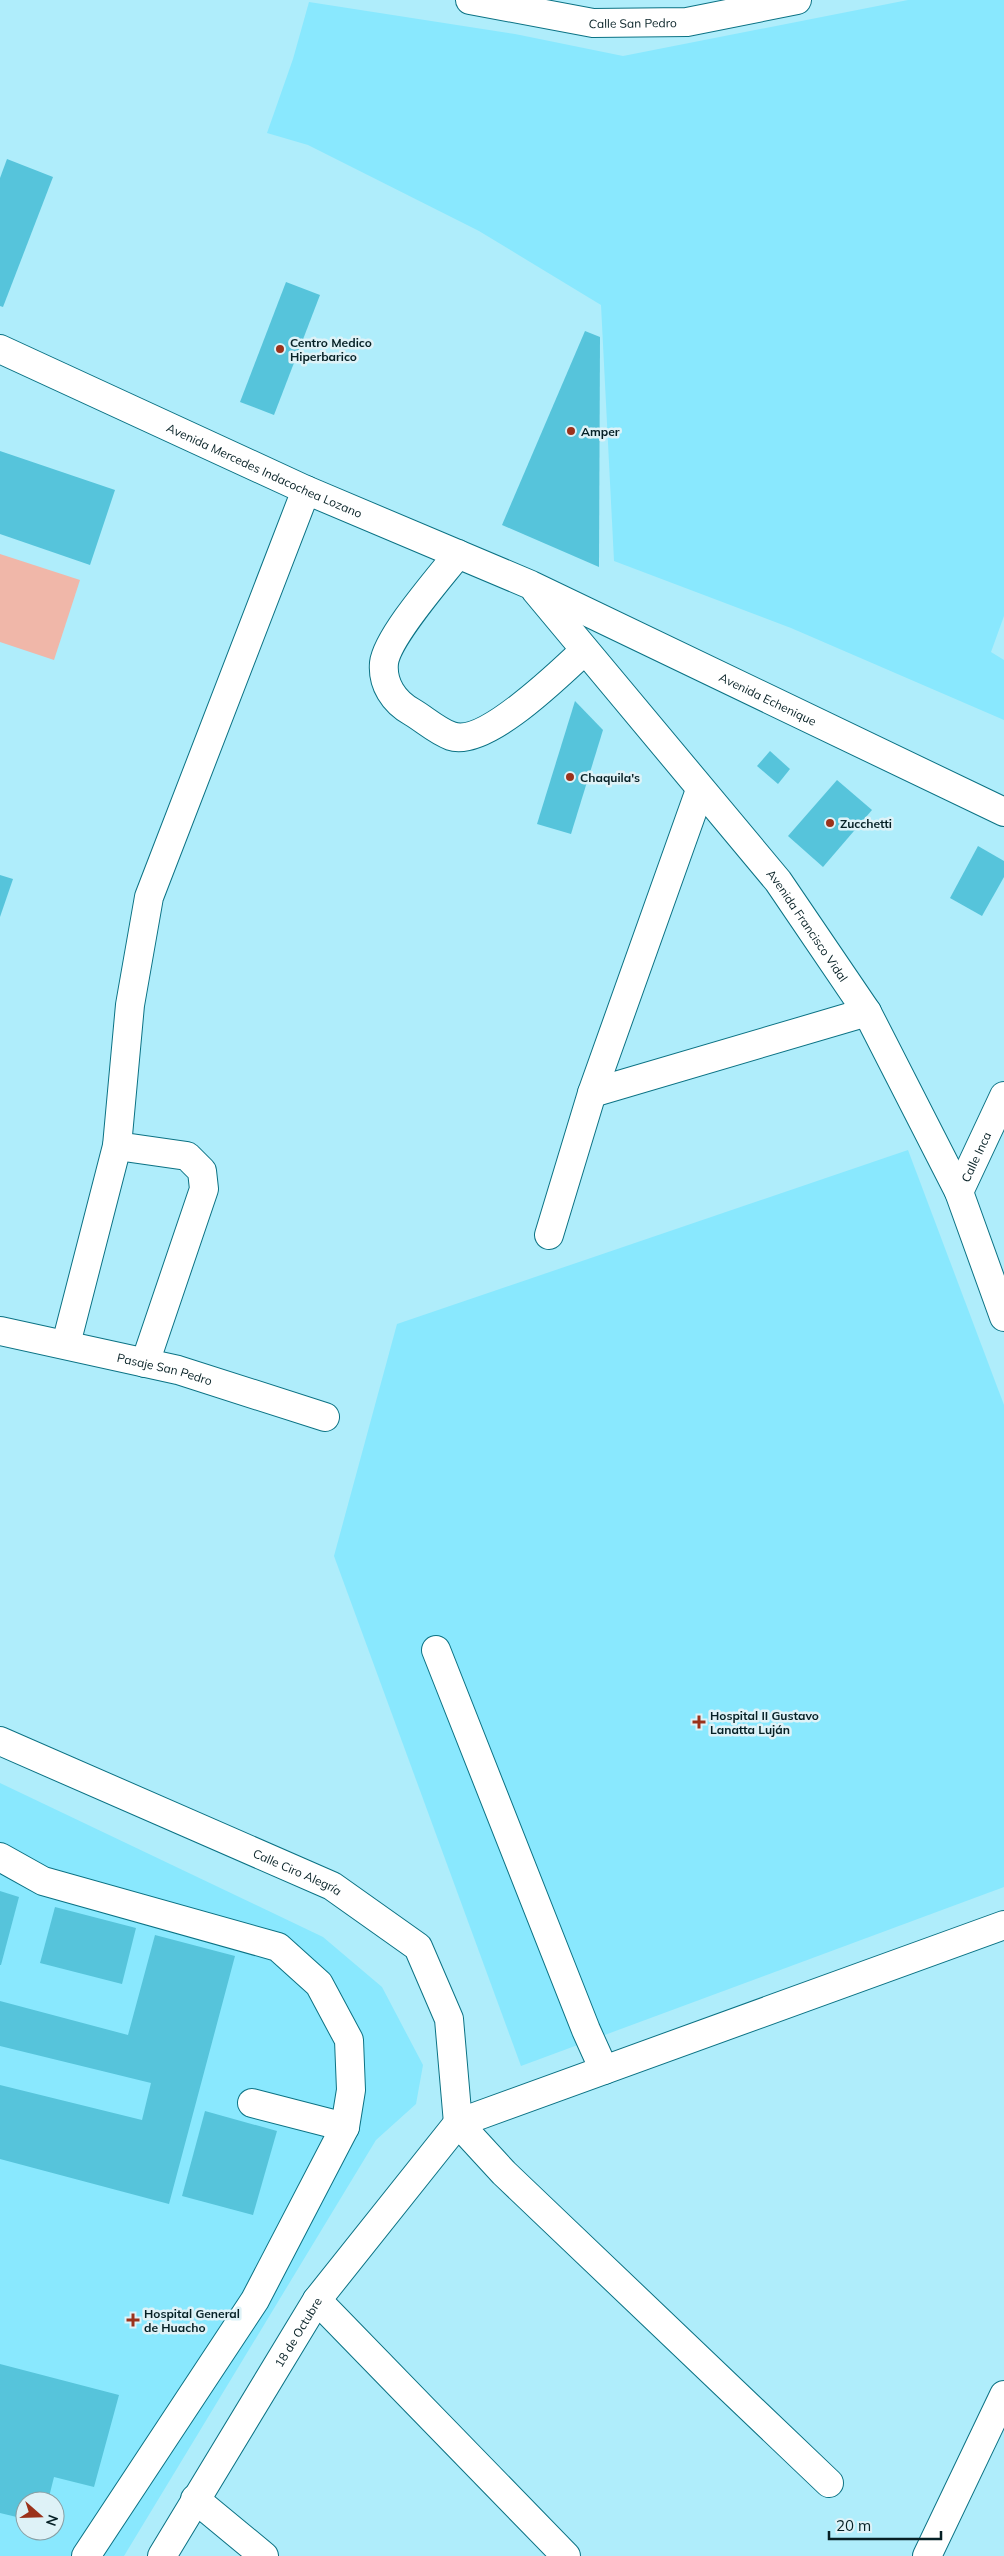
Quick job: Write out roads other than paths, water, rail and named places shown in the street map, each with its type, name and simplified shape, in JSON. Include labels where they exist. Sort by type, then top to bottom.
[{"type":"street","name":"Calle San Pedro","points":[[470,0],[593,23],[687,22],[797,0]]},
{"type":"street","name":"Avenida Mercedes Indacochea Lozano","points":[[0,349],[306,490],[531,585]]},
{"type":"street","points":[[66,1344],[117,1146],[130,1005],[149,897],[306,490]]},
{"type":"street","points":[[458,554],[391,642],[386,655],[384,662],[385,684],[403,706],[452,737],[478,734],[517,711],[584,651]]},
{"type":"street","name":"Avenida Francisco Vidal","points":[[531,585],[584,651],[778,881],[867,1012],[959,1192],[1004,1317]]},
{"type":"street","name":"Avenida Echenique","points":[[531,585],[1004,812]]},
{"type":"street","points":[[549,1235],[592,1093],[700,790]]},
{"type":"street","points":[[592,1093],[867,1012]]},
{"type":"street","name":"Calle Inca","points":[[959,1192],[993,1143],[1004,1096]]},
{"type":"street","points":[[117,1146],[187,1156],[202,1171],[204,1190],[145,1362]]},
{"type":"street","name":"Pasaje San Pedro","points":[[0,1331],[178,1370],[325,1417]]},
{"type":"street","points":[[436,1650],[586,2030],[604,2070]]},
{"type":"street","name":"Calle Ciro Alegría","points":[[0,1741],[332,1886],[418,1947],[449,2019],[458,2123]]},
{"type":"street","points":[[0,1857],[43,1881],[278,1946],[319,1984],[350,2040],[351,2090],[345,2127],[255,2300],[86,2556]]},
{"type":"street","points":[[829,2483],[504,2173],[458,2123],[1004,1925]]},
{"type":"street","points":[[252,2103],[345,2127]]},
{"type":"street","name":"18 de Octubre","points":[[162,2556],[317,2300],[458,2123]]},
{"type":"street","points":[[317,2300],[566,2556]]},
{"type":"street","points":[[927,2556],[1004,2395]]},
{"type":"street","points":[[195,2499],[264,2556]]},
{"type":"place","name":"Centro Medico Hiperbarico","points":[[280,349]]},
{"type":"place","name":"Amper","points":[[571,431]]},
{"type":"place","name":"Chaquila's","points":[[570,777]]},
{"type":"place","name":"Zucchetti","points":[[830,823]]},
{"type":"place","name":"Hospital II Gustavo Lanatta Luján","points":[[699,1722]]},
{"type":"place","name":"Hospital General de Huacho","points":[[133,2320]]}]
